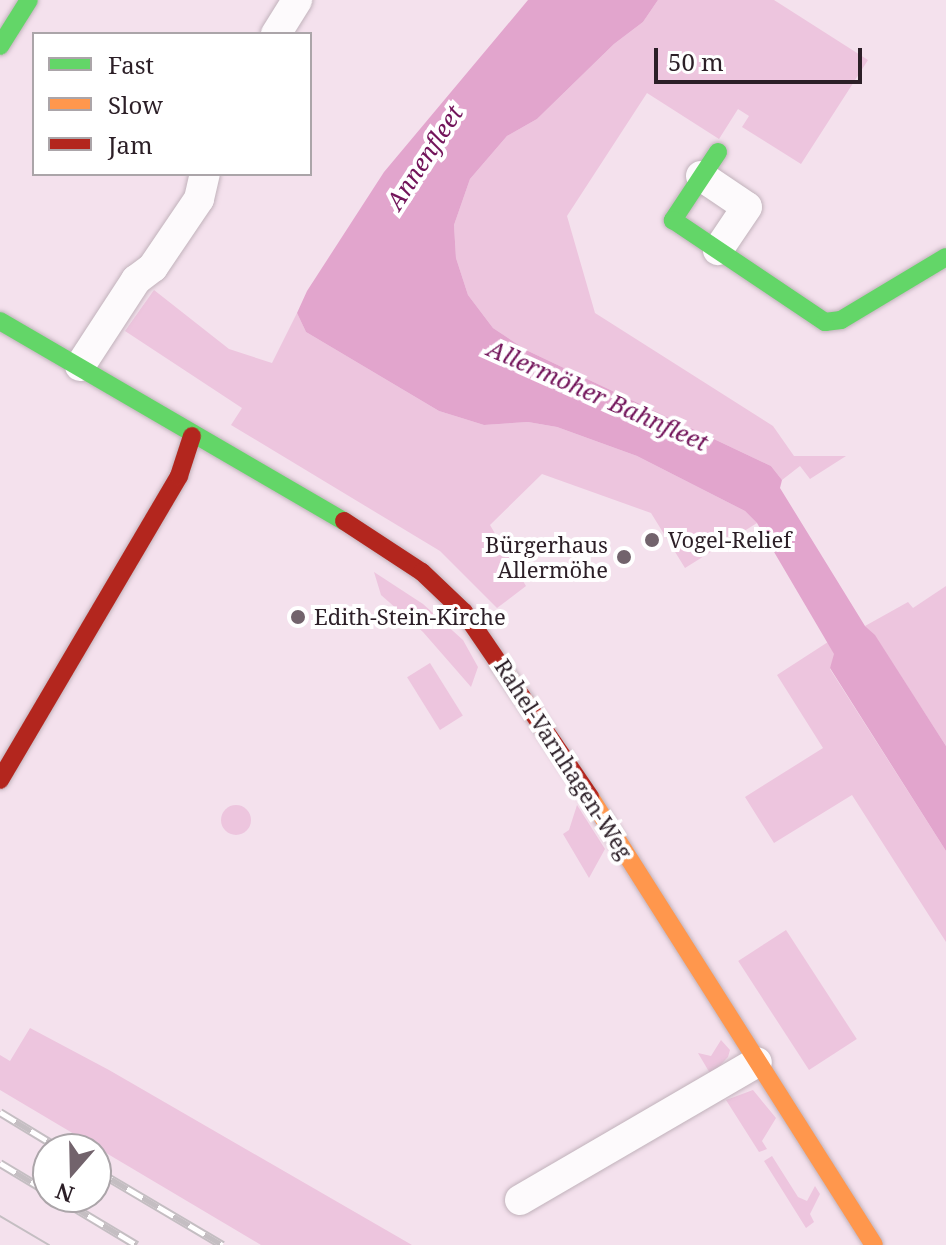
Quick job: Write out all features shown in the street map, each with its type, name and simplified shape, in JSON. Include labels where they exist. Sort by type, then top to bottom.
[{"type":"street","points":[[0,46],[29,0]]},
{"type":"street","points":[[277,32],[297,0]]},
{"type":"street","points":[[80,366],[136,280],[153,267],[199,199],[205,176]]},
{"type":"street","points":[[683,194],[747,207],[743,227],[718,250]]},
{"type":"street","points":[[683,194],[718,250],[825,322],[841,320],[946,257]]},
{"type":"street","name":"Rahel-Varnhagen-Weg","points":[[0,304],[50,348]]},
{"type":"street","name":"Rahel-Varnhagen-Weg","points":[[0,321],[50,348],[192,436],[367,535],[422,572],[464,612],[574,771],[874,1245]]},
{"type":"street","points":[[0,780],[173,488],[192,436]]},
{"type":"street","points":[[520,1200],[757,1062]]},
{"type":"shaded area","points":[[658,0],[774,0],[868,60],[801,164],[742,127],[749,116],[738,109],[719,139],[647,93],[567,216],[595,313],[773,426],[794,456],[846,456],[810,479],[800,466],[782,480],[771,466],[526,350],[493,328],[468,295],[456,258],[454,225],[470,179],[507,136],[537,119],[614,44],[643,22]]},
{"type":"shaded area","points":[[154,290],[229,349],[272,363],[297,313],[306,332],[439,411],[484,425],[528,422],[557,427],[637,456],[745,511],[757,523],[685,568],[651,513],[542,474],[490,525],[526,586],[497,608],[440,551],[231,425],[242,408],[125,331]]},
{"type":"shaded area","points":[[374,572],[423,604],[463,640],[478,667],[471,687],[423,632],[381,595]]},
{"type":"shaded area","points":[[946,586],[946,746],[875,636],[865,626],[908,602],[913,608]]},
{"type":"shaded area","points":[[828,642],[835,654],[830,669],[946,851],[946,942],[852,795],[774,843],[745,797],[823,748],[777,675]]},
{"type":"shaded area","points":[[430,663],[463,716],[440,730],[407,677]]},
{"type":"shaded area","points":[[236,805],[242,806],[250,814],[250,826],[242,834],[236,835],[230,834],[222,826],[221,820],[222,814],[230,806]]},
{"type":"shaded area","points":[[577,805],[605,849],[589,878],[563,834],[569,830]]},
{"type":"shaded area","points":[[786,930],[857,1039],[809,1070],[738,961]]},
{"type":"shaded area","points":[[30,1028],[109,1070],[412,1245],[261,1245],[112,1157],[112,1133],[72,1133],[0,1090],[0,1055],[10,1061]]},
{"type":"shaded area","points":[[721,1040],[730,1050],[728,1057],[711,1075],[698,1053],[711,1056]]},
{"type":"shaded area","points":[[753,1090],[776,1118],[762,1141],[767,1149],[759,1152],[726,1100]]},
{"type":"shaded area","points":[[772,1156],[798,1197],[807,1201],[815,1186],[820,1194],[810,1214],[814,1222],[806,1228],[764,1161]]},
{"type":"water","points":[[528,0],[658,0],[643,22],[614,44],[537,119],[507,136],[470,179],[454,225],[456,258],[468,295],[493,328],[526,350],[771,466],[782,480],[780,488],[865,626],[875,635],[946,746],[946,851],[830,668],[834,654],[757,523],[745,511],[637,456],[557,427],[528,422],[484,425],[439,411],[306,332],[297,313],[307,291],[384,172]]},
{"type":"tram line","points":[[0,1216],[49,1245]]},
{"type":"railway","points":[[0,1112],[35,1133]]},
{"type":"railway","points":[[0,1163],[32,1182]]},
{"type":"railway","points":[[112,1179],[223,1245]]},
{"type":"railway","points":[[84,1213],[137,1245]]},
{"type":"traffic: fast","points":[[0,46],[29,0]]},
{"type":"traffic: fast","points":[[718,152],[673,220],[825,322],[841,320],[946,257]]},
{"type":"traffic: fast","points":[[0,321],[344,521]]},
{"type":"traffic: slow","points":[[590,797],[874,1245]]},
{"type":"traffic: jam","points":[[0,780],[179,476],[192,436]]},
{"type":"traffic: jam","points":[[344,521],[422,572],[464,612],[590,797]]},
{"type":"place","name":"Vogel-Relief","points":[[652,540]]},
{"type":"place","name":"Bürgerhaus Allermöhe","points":[[624,557]]},
{"type":"place","name":"Edith-Stein-Kirche","points":[[298,617]]},
{"type":"water label","name":"Annenfleet","points":[[424,157]]},
{"type":"water label","name":"Allermöher Bahnfleet","points":[[598,395]]}]
